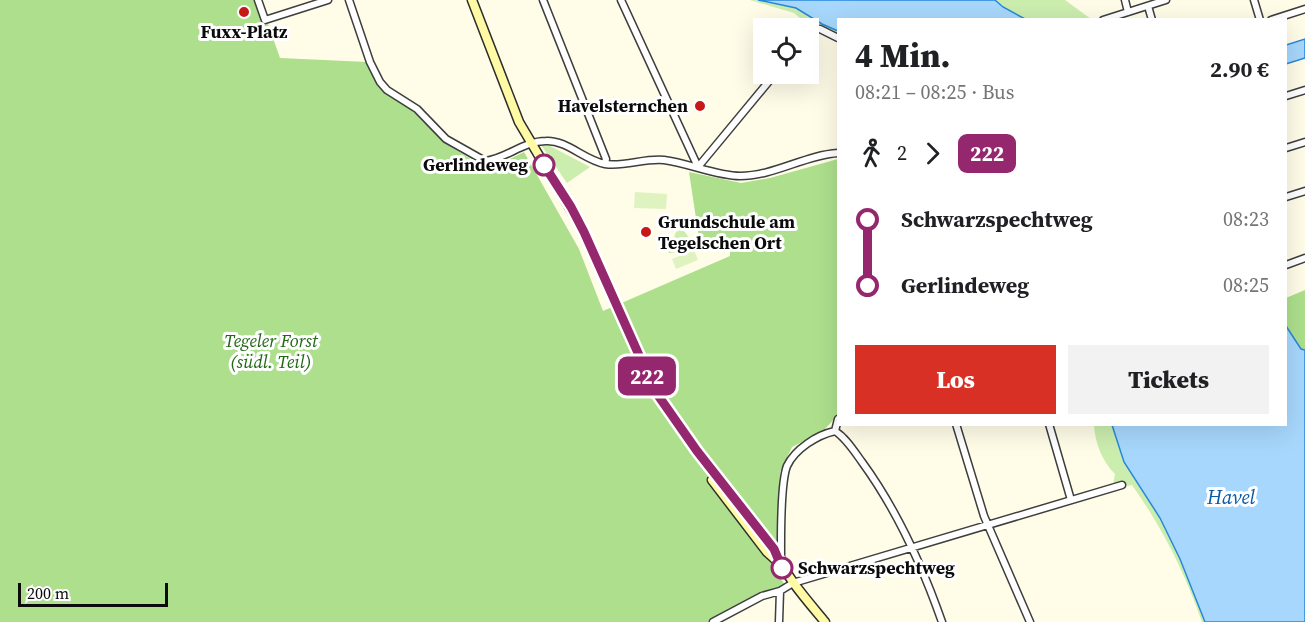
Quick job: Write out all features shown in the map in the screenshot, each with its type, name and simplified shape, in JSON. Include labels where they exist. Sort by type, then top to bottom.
[{"type":"street","points":[[258,0],[265,20],[328,0]]},
{"type":"street","points":[[349,0],[370,62],[380,82],[387,90],[417,109],[447,139],[485,161],[531,144],[548,141],[558,142],[605,164],[660,160],[735,176],[754,175],[837,153]]},
{"type":"street","points":[[472,0],[519,122],[559,189],[649,393],[767,552],[825,622]]},
{"type":"street","points":[[543,0],[606,159],[605,164]]},
{"type":"street","points":[[621,0],[698,167]]},
{"type":"street","points":[[1125,0],[1128,12]]},
{"type":"street","points":[[1109,18],[1166,0]]},
{"type":"street","points":[[1254,0],[1259,18]]},
{"type":"street","points":[[1148,6],[1151,18]]},
{"type":"street","points":[[1277,18],[1305,9]]},
{"type":"street","points":[[819,32],[837,38]]},
{"type":"street","points":[[698,167],[767,84]]},
{"type":"street","points":[[1287,96],[1305,90]]},
{"type":"street","points":[[1287,147],[1305,142]]},
{"type":"street","points":[[1287,197],[1305,190]]},
{"type":"street","points":[[1287,265],[1305,258]]},
{"type":"street","points":[[835,431],[837,423]]},
{"type":"street","points":[[957,426],[984,516],[1030,622]]},
{"type":"street","points":[[1050,426],[1071,500]]},
{"type":"street","points":[[780,565],[786,469],[795,453],[804,446],[835,431]]},
{"type":"street","points":[[835,431],[853,450],[879,486],[912,547],[942,622]]},
{"type":"street","points":[[713,622],[762,596],[780,591],[793,583],[1122,485]]},
{"type":"street","points":[[779,622],[780,591]]},
{"type":"green space","name":"Tegeler Forst (südl. Teil)","points":[[0,0],[254,0],[263,25],[268,24],[280,58],[367,62],[377,85],[385,93],[411,109],[445,143],[488,170],[524,152],[579,249],[603,311],[730,256],[730,247],[701,251],[689,172],[741,183],[770,178],[837,159],[837,416],[822,432],[792,447],[780,472],[777,545],[771,564],[785,585],[761,594],[709,622],[0,622]]},
{"type":"green space","points":[[750,0],[773,2],[796,8],[814,18],[800,18],[794,13]]},
{"type":"green space","points":[[995,0],[1065,0],[1090,18],[1023,18]]},
{"type":"green space","points":[[819,21],[837,30],[837,36],[819,29]]},
{"type":"green space","points":[[541,145],[550,146],[590,167],[567,183]]},
{"type":"green space","points":[[635,192],[667,194],[666,209],[634,208]]},
{"type":"green space","points":[[684,231],[690,239],[687,246],[682,250],[669,253],[664,246],[673,240],[676,232]]},
{"type":"green space","points":[[694,250],[698,260],[676,269],[672,259]]},
{"type":"green space","points":[[1305,290],[1305,350],[1301,349],[1287,328],[1287,298]]},
{"type":"green space","points":[[1094,426],[1112,426],[1124,462],[1160,518],[1180,559],[1205,622],[1202,622],[1172,551],[1143,501],[1132,485],[1128,486],[1123,483],[1113,485],[1115,474],[1106,463],[1096,438]]},
{"type":"water","points":[[758,0],[995,0],[1023,18],[837,18],[837,31],[819,22],[819,18],[812,18],[796,8]]},
{"type":"water","points":[[1305,39],[1305,58],[1287,64],[1287,45]]},
{"type":"water","name":"Havel","points":[[1287,328],[1301,349],[1305,350],[1305,622],[1205,622],[1180,559],[1160,518],[1124,462],[1112,426],[1287,426]]},
{"type":"bus line","name":"222","points":[[544,165],[584,232],[662,403],[774,549],[782,568]]},
{"type":"place","name":"Fuxx-Platz","points":[[244,12]]},
{"type":"place","name":"Havelsternchen","points":[[700,106]]},
{"type":"place","name":"Gerlindeweg","points":[[544,165]]},
{"type":"place","name":"Grundschule am Tegelschen Ort","points":[[646,232]]},
{"type":"place","name":"Schwarzspechtweg","points":[[782,568]]}]
